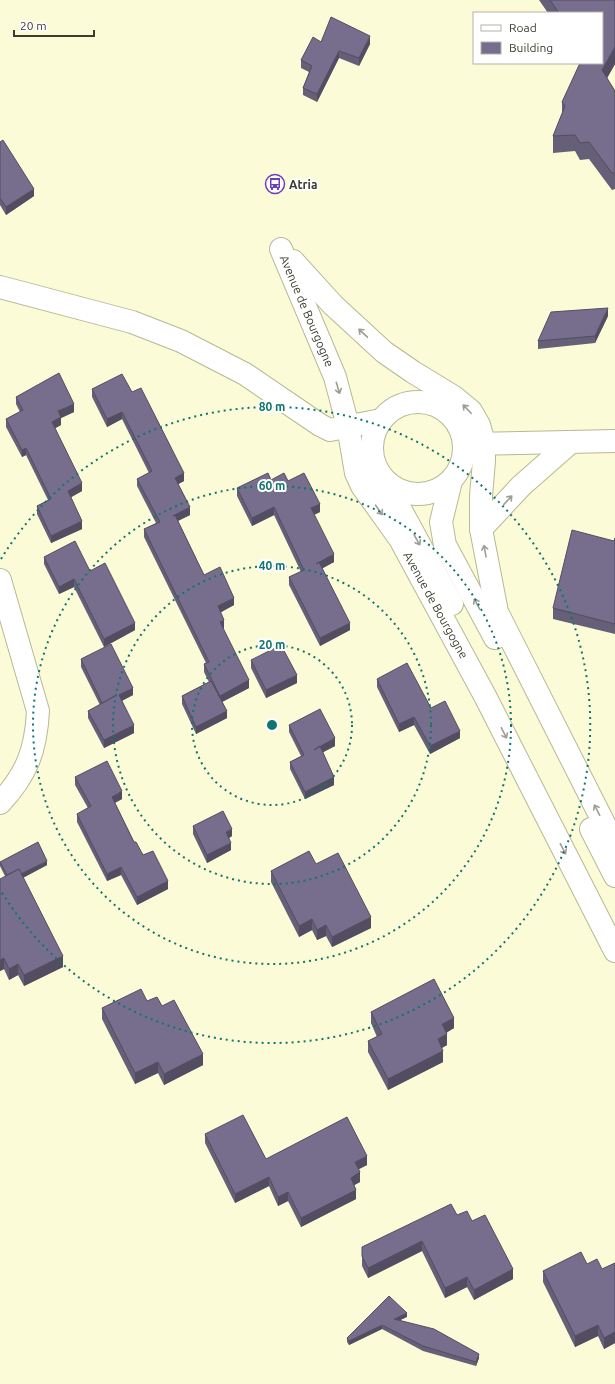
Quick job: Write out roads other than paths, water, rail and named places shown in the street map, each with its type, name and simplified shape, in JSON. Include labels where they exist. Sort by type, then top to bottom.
[{"type":"street","name":"Avenue de Bourgogne","points":[[339,428],[335,377],[281,249],[332,305],[384,352],[454,397],[471,411],[479,425],[474,444],[484,461],[481,496],[481,529],[497,612],[615,845]]},
{"type":"street","points":[[0,288],[132,322],[181,341],[245,374],[320,425],[339,428],[381,420]]},
{"type":"street","points":[[380,475],[372,456],[371,444],[375,431],[381,420],[392,409],[407,403],[423,402],[438,406],[452,416],[474,444]]},
{"type":"street","points":[[339,428],[352,448],[396,490],[411,494],[425,495],[439,490],[458,474],[464,454],[474,444],[615,441]]},
{"type":"street","points":[[481,529],[521,486],[571,442]]},
{"type":"street","name":"Avenue de Bourgogne","points":[[352,448],[356,472],[362,486],[400,539],[478,682],[615,951]]},
{"type":"street","name":"Avenue de Bourgogne","points":[[380,475],[436,573],[615,917]]},
{"type":"street","points":[[451,481],[441,522],[445,545],[505,656],[615,876]]},
{"type":"street","points":[[0,580],[38,711],[37,732],[32,754],[21,776],[0,803]]},
{"type":"place","name":"Atria","points":[[275,184]]}]
